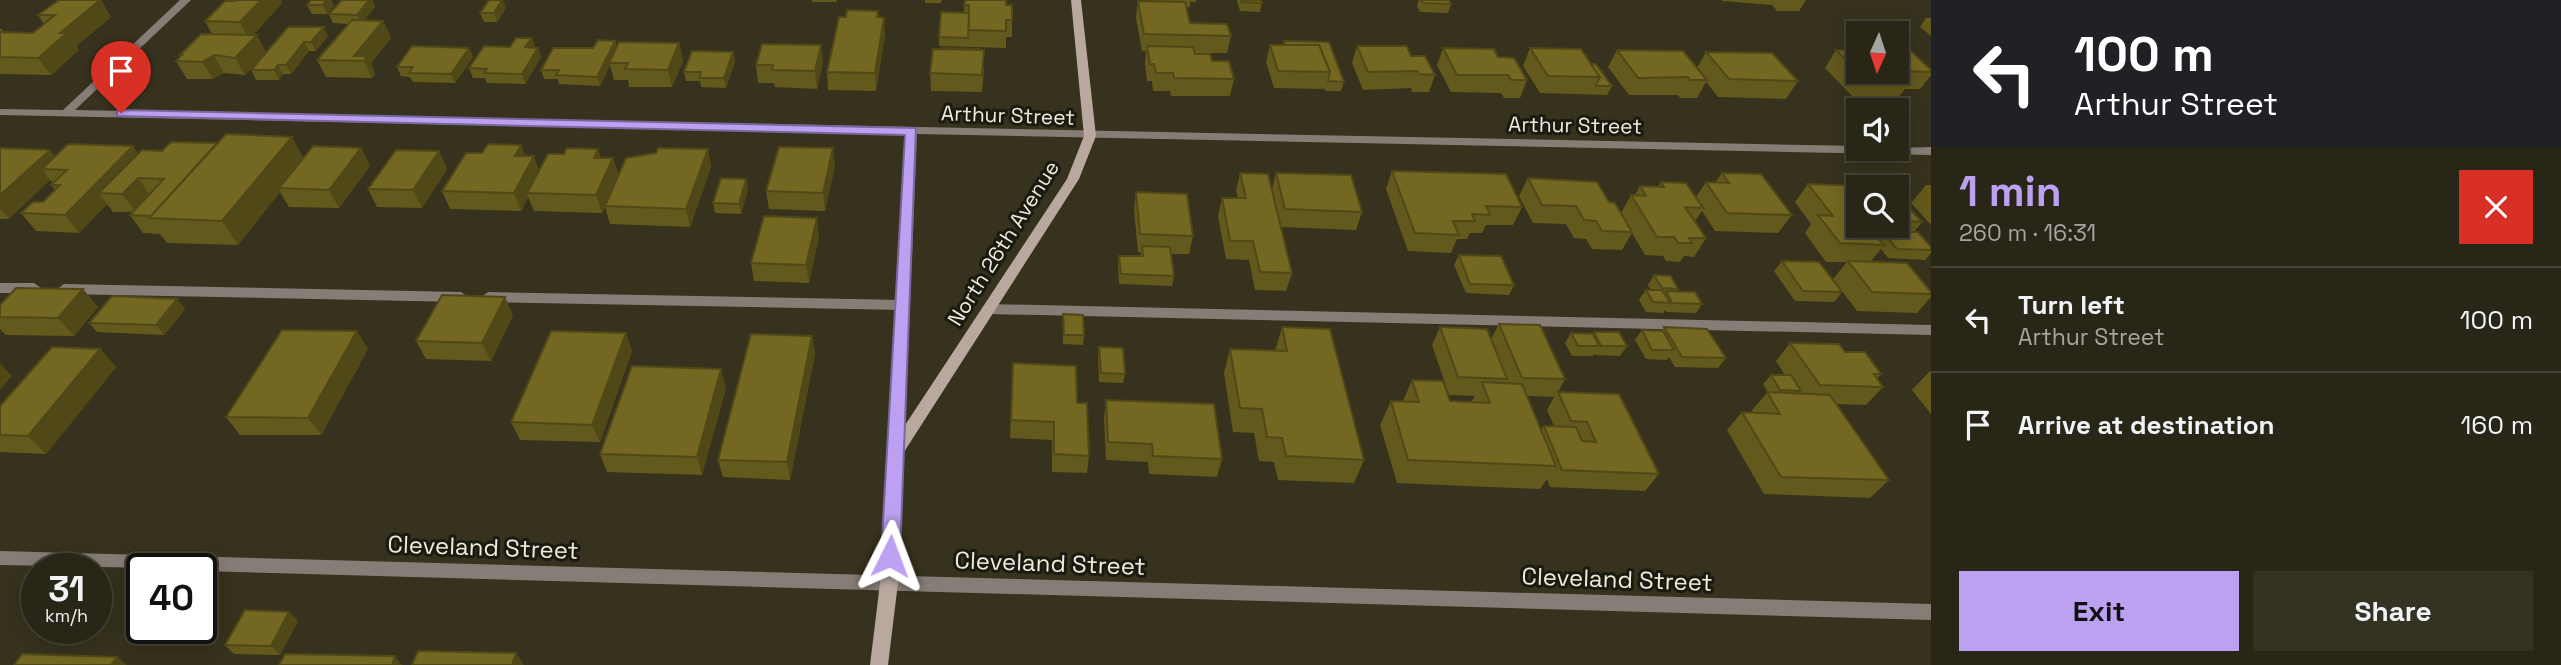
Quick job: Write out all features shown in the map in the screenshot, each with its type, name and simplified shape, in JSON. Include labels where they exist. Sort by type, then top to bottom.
[{"type":"street","points":[[67,112],[186,0]]},
{"type":"street","name":"North 26th Avenue","points":[[896,451],[1073,179],[1090,136],[1076,0]]},
{"type":"street","name":"Arthur Street","points":[[0,113],[67,112],[1090,136],[1931,151]]},
{"type":"street","points":[[879,665],[889,583],[911,131]]},
{"type":"street","points":[[0,288],[904,306]]},
{"type":"street","points":[[989,309],[1931,330]]},
{"type":"street","name":"Cleveland Street","points":[[0,558],[1931,612]]},
{"type":"building","points":[[59,0],[100,0],[60,33],[67,33],[38,58],[0,57],[0,32],[33,33],[55,15],[38,15]]},
{"type":"building","points":[[261,0],[240,22],[205,21],[225,1]]},
{"type":"building","points":[[311,0],[326,0],[323,5],[307,5]]},
{"type":"building","points":[[342,0],[369,0],[357,15],[329,14]]},
{"type":"building","points":[[489,0],[502,0],[494,13],[480,13]]},
{"type":"building","points":[[965,0],[1006,0],[1006,5],[1012,5],[1012,20],[1006,20],[1006,31],[968,30],[969,5],[964,5]]},
{"type":"building","points":[[1261,0],[1262,3],[1241,2]]},
{"type":"building","points":[[1421,0],[1449,0],[1451,4],[1423,3]]},
{"type":"building","points":[[1138,1],[1185,2],[1190,23],[1227,24],[1231,36],[1144,34]]},
{"type":"building","points":[[847,10],[878,11],[877,17],[884,18],[875,73],[827,72],[839,17],[846,17]]},
{"type":"building","points":[[941,12],[969,13],[968,38],[939,37]]},
{"type":"building","points":[[352,20],[383,21],[354,56],[367,56],[364,61],[317,60]]},
{"type":"building","points":[[288,27],[324,27],[311,42],[304,42],[286,65],[278,65],[274,70],[251,70]]},
{"type":"building","points":[[201,34],[257,35],[235,58],[214,55],[202,62],[176,61]]},
{"type":"building","points":[[516,38],[532,38],[525,47],[538,48],[522,74],[484,73],[487,69],[469,68],[484,46],[510,47]]},
{"type":"building","points":[[598,40],[615,41],[597,77],[556,75],[559,70],[541,70],[553,48],[593,48]]},
{"type":"building","points":[[1284,41],[1329,42],[1344,82],[1328,81],[1330,72],[1319,45],[1285,45]]},
{"type":"building","points":[[619,42],[679,43],[668,70],[625,69],[628,63],[609,63]]},
{"type":"building","points":[[762,44],[821,45],[815,71],[772,70],[773,65],[756,65]]},
{"type":"building","points":[[1270,45],[1319,45],[1330,72],[1278,71]]},
{"type":"building","points":[[412,46],[469,48],[451,74],[409,73],[413,67],[397,67]]},
{"type":"building","points":[[1147,46],[1193,47],[1195,54],[1210,54],[1212,61],[1229,61],[1234,79],[1174,78],[1173,73],[1156,73],[1154,64],[1150,64]]},
{"type":"building","points":[[1357,46],[1407,46],[1411,56],[1425,56],[1435,75],[1419,74],[1417,71],[1368,72]]},
{"type":"building","points":[[1443,48],[1494,49],[1498,57],[1514,58],[1527,80],[1511,80],[1508,75],[1457,75]]},
{"type":"building","points":[[1530,48],[1581,49],[1600,77],[1548,76]]},
{"type":"building","points":[[933,49],[984,50],[982,75],[930,73]]},
{"type":"building","points":[[943,49],[979,49],[979,50]]},
{"type":"building","points":[[1617,50],[1683,51],[1707,80],[1690,80],[1688,77],[1638,78]]},
{"type":"building","points":[[1836,50],[1846,50],[1846,60]]},
{"type":"building","points":[[692,51],[733,52],[724,78],[699,78],[701,72],[684,72]]},
{"type":"building","points":[[1909,51],[1931,70],[1909,71]]},
{"type":"building","points":[[1706,52],[1772,53],[1798,81],[1729,79]]},
{"type":"building","points":[[1591,64],[1596,64],[1612,86],[1596,85],[1600,77]]},
{"type":"building","points":[[226,134],[292,137],[222,221],[149,218]]},
{"type":"building","points":[[171,142],[217,143],[151,216],[130,215],[164,179],[138,178],[122,194],[99,193],[142,150],[162,151]]},
{"type":"building","points":[[68,144],[133,146],[65,215],[21,213],[33,202],[43,202],[60,185],[51,185],[67,170],[42,169]]},
{"type":"building","points":[[488,144],[521,145],[515,156],[534,156],[514,193],[442,191],[466,153],[482,153]]},
{"type":"building","points":[[313,146],[361,148],[329,190],[279,188]]},
{"type":"building","points":[[779,147],[833,148],[823,193],[766,191]]},
{"type":"building","points":[[0,148],[50,150],[0,195]]},
{"type":"building","points":[[567,148],[598,149],[594,158],[613,158],[596,195],[527,193],[548,154],[564,154]]},
{"type":"building","points":[[658,148],[708,149],[686,209],[605,206],[626,158],[656,153]]},
{"type":"building","points":[[396,150],[439,151],[413,190],[368,189]]},
{"type":"building","points":[[1392,171],[1506,174],[1522,207],[1486,206],[1490,215],[1472,214],[1475,221],[1453,221],[1459,235],[1415,233]]},
{"type":"building","points":[[1240,173],[1268,174],[1292,273],[1260,272],[1253,241],[1230,241],[1222,198],[1246,198]]},
{"type":"building","points":[[1276,173],[1351,175],[1362,212],[1285,209]]},
{"type":"building","points":[[1722,173],[1761,174],[1792,215],[1727,213],[1706,182],[1729,183]]},
{"type":"building","points":[[721,178],[746,179],[739,204],[713,203]]},
{"type":"building","points":[[1528,178],[1597,182],[1609,202],[1615,203],[1632,232],[1602,231],[1596,221],[1584,220],[1576,206],[1542,205]]},
{"type":"building","points":[[1661,182],[1686,183],[1703,208],[1685,207],[1706,238],[1689,238],[1692,243],[1678,243],[1674,237],[1657,237],[1631,195],[1646,196],[1640,186],[1664,187]]},
{"type":"building","points":[[1808,184],[1846,185],[1846,238],[1878,238],[1884,245],[1840,243],[1818,215],[1833,216]]},
{"type":"building","points":[[1136,192],[1187,194],[1193,236],[1140,234]]},
{"type":"building","points":[[1909,207],[1922,222],[1909,221]]},
{"type":"building","points":[[764,216],[817,218],[806,265],[751,263]]},
{"type":"building","points":[[1909,232],[1918,232],[1931,247],[1931,250],[1897,249],[1888,238],[1909,238]]},
{"type":"building","points":[[1142,246],[1170,247],[1174,276],[1121,274],[1119,256],[1143,256]]},
{"type":"building","points":[[1459,255],[1501,256],[1514,285],[1470,284]]},
{"type":"building","points":[[1782,261],[1819,262],[1842,292],[1803,291]]},
{"type":"building","points":[[1848,261],[1907,263],[1931,294],[1872,292]]},
{"type":"building","points":[[1654,275],[1671,276],[1678,289],[1662,288]]},
{"type":"building","points":[[16,288],[83,289],[58,318],[0,317],[0,305]]},
{"type":"building","points":[[1646,290],[1662,290],[1670,303],[1653,302]]},
{"type":"building","points":[[1666,291],[1695,292],[1702,304],[1672,303]]},
{"type":"building","points":[[442,295],[505,297],[482,343],[416,341]]},
{"type":"building","points":[[112,296],[177,299],[156,325],[89,323]]},
{"type":"building","points":[[1063,314],[1083,315],[1084,335],[1064,335]]},
{"type":"building","points":[[1499,324],[1540,325],[1565,379],[1522,378]]},
{"type":"building","points":[[1282,327],[1330,329],[1364,460],[1286,456],[1282,438],[1267,437],[1262,409],[1240,408],[1230,349],[1287,351]]},
{"type":"building","points":[[1440,327],[1487,329],[1507,379],[1458,377]]},
{"type":"building","points":[[1664,327],[1707,329],[1726,358],[1682,357]]},
{"type":"building","points":[[282,330],[357,331],[308,418],[226,417]]},
{"type":"building","points":[[1642,330],[1663,331],[1674,350],[1652,350]]},
{"type":"building","points":[[551,331],[626,333],[592,425],[511,422]]},
{"type":"building","points":[[1594,332],[1619,332],[1627,346],[1601,346]]},
{"type":"building","points":[[1571,333],[1593,334],[1599,346],[1578,346]]},
{"type":"building","points":[[751,334],[812,336],[787,462],[718,460]]},
{"type":"building","points":[[1790,343],[1839,344],[1845,352],[1865,352],[1881,374],[1874,374],[1883,387],[1820,385]]},
{"type":"building","points":[[52,347],[100,349],[28,436],[0,435],[0,406]]},
{"type":"building","points":[[1099,347],[1123,348],[1125,374],[1101,373]]},
{"type":"building","points":[[1013,363],[1076,366],[1077,403],[1087,403],[1089,456],[1054,454],[1054,422],[1011,420]]},
{"type":"building","points":[[632,366],[721,369],[697,457],[600,454]]},
{"type":"building","points":[[1771,375],[1791,375],[1801,391],[1780,390]]},
{"type":"building","points":[[1412,380],[1443,381],[1450,401],[1490,403],[1482,382],[1522,384],[1556,466],[1408,460],[1391,401],[1419,402]]},
{"type":"building","points":[[1558,392],[1619,394],[1659,474],[1562,470],[1544,426],[1576,427],[1582,441],[1596,442],[1587,422],[1571,421]]},
{"type":"building","points":[[1767,392],[1830,395],[1889,480],[1781,477],[1742,412],[1780,414]]},
{"type":"building","points":[[1106,400],[1214,404],[1222,459],[1153,456],[1152,444],[1108,442]]},
{"type":"building","points":[[245,610],[289,612],[271,646],[225,645]]},
{"type":"building","points":[[418,651],[516,653],[512,665],[412,665]]},
{"type":"building","points":[[22,654],[117,657],[111,665],[14,665]]},
{"type":"building","points":[[285,654],[395,656],[392,665],[279,665]]},
{"type":"route","points":[[121,113],[911,131],[890,556]]}]
